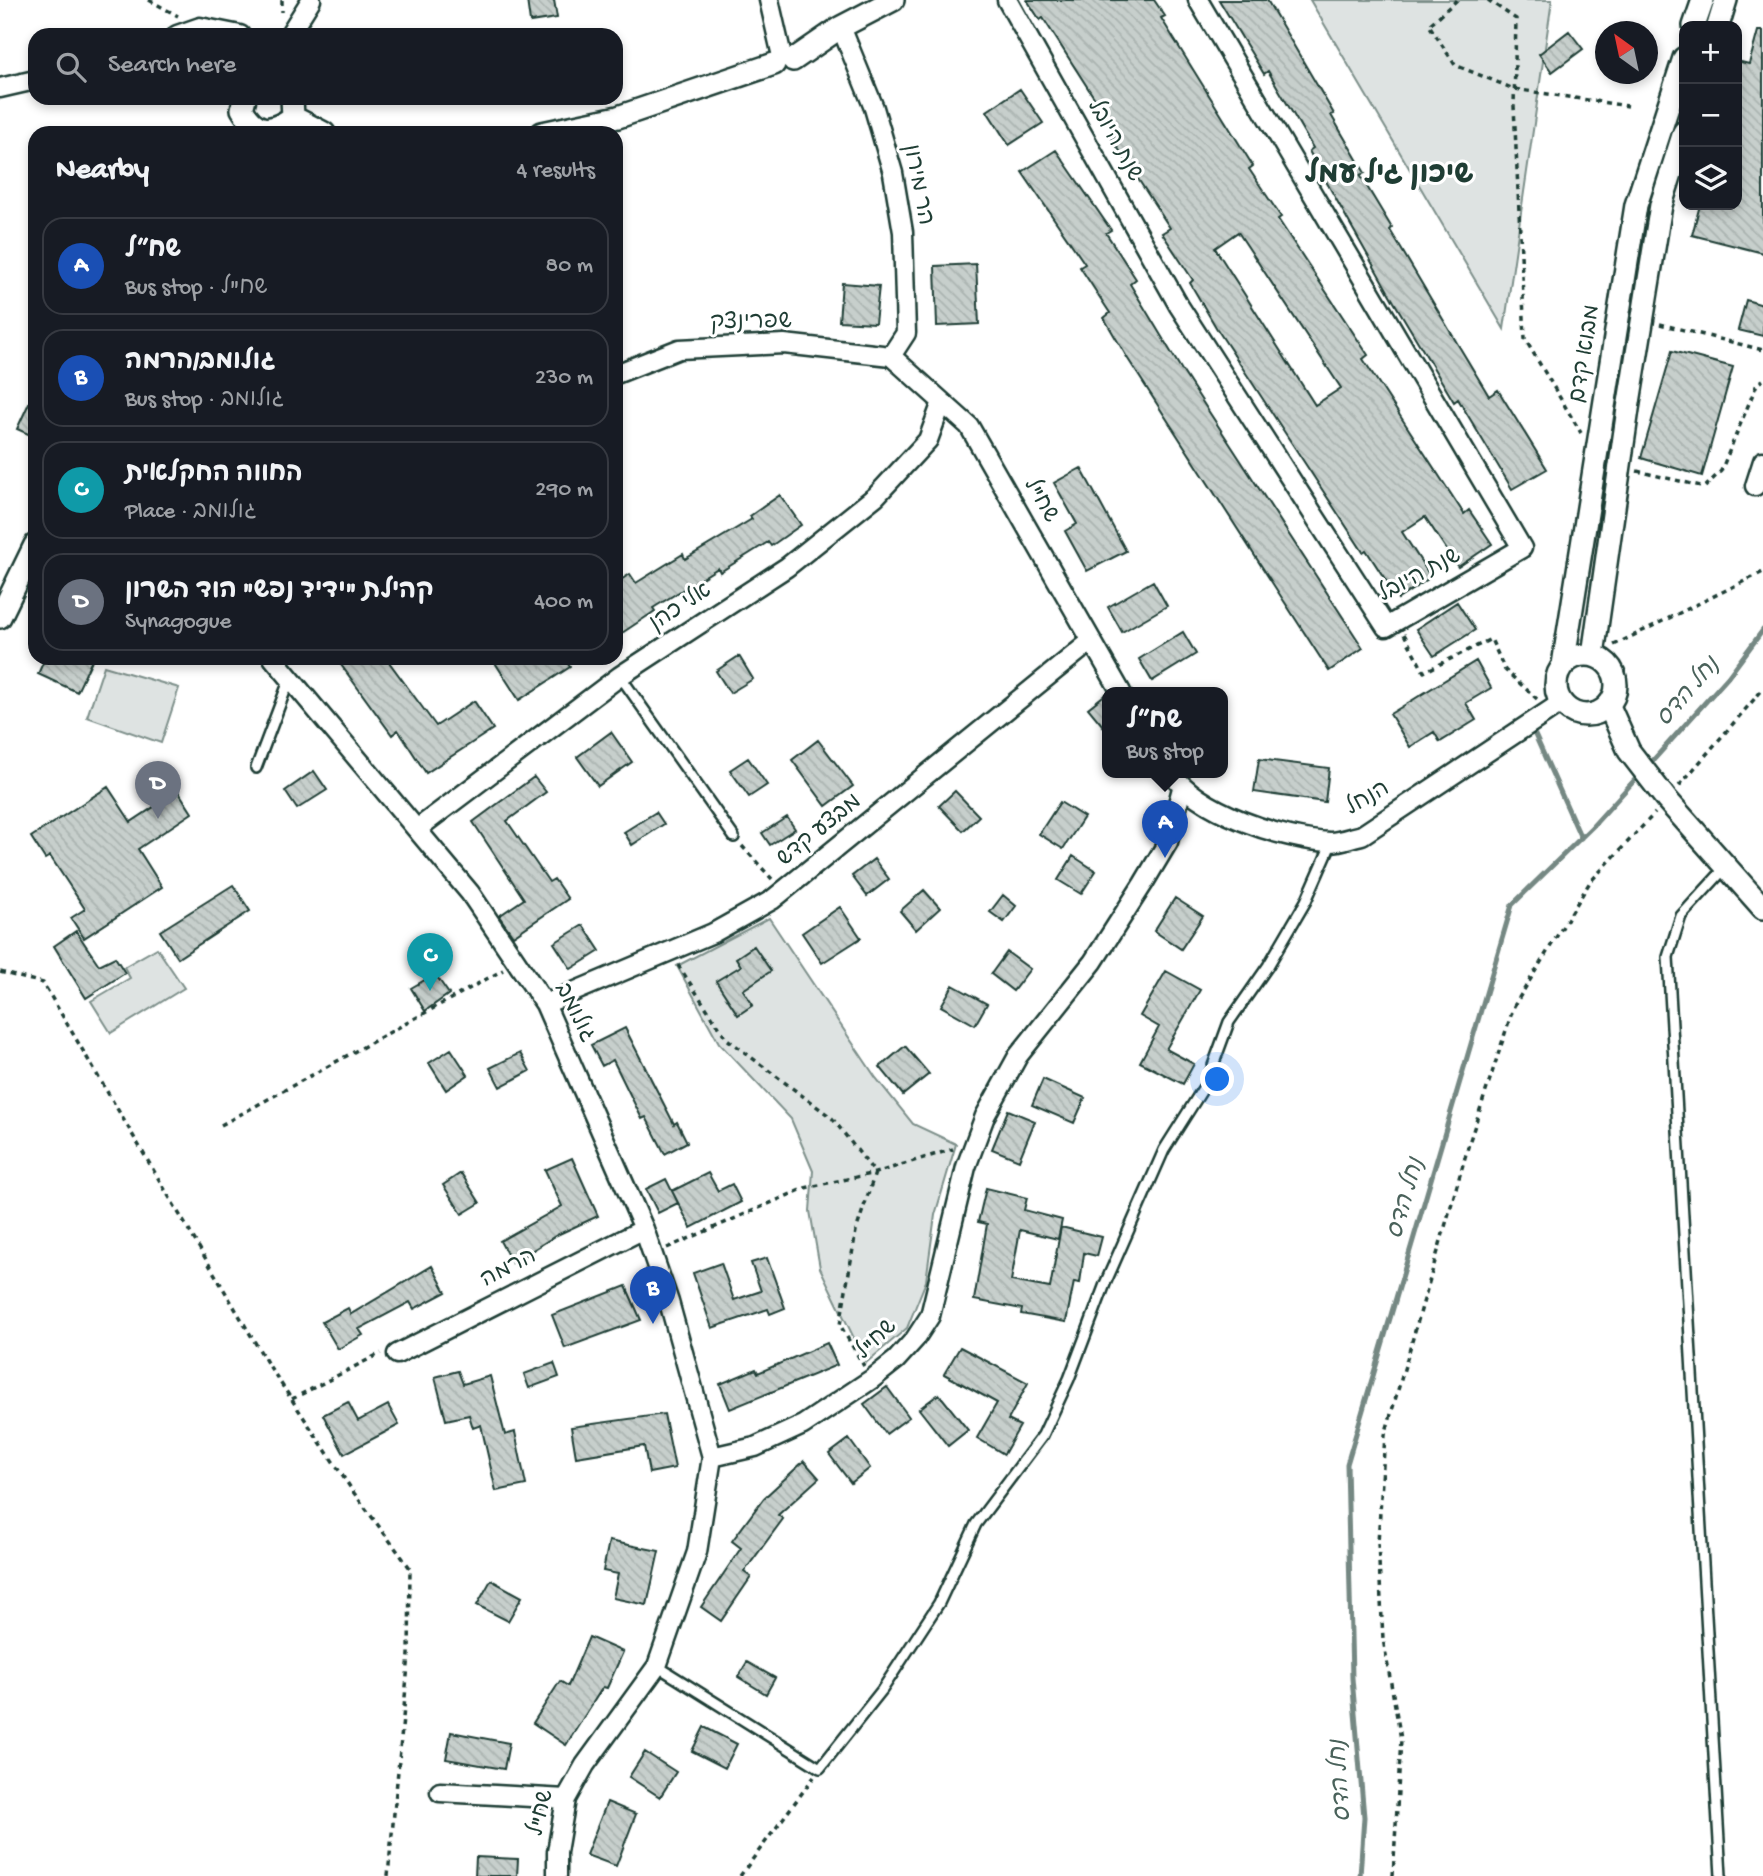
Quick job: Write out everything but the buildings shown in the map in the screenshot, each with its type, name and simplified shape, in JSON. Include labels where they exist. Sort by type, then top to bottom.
[{"type":"street","points":[[293,28],[311,0]]},
{"type":"street","points":[[769,0],[783,59]]},
{"type":"street","points":[[575,126],[618,117],[783,59],[894,0]]},
{"type":"street","name":"שנת היובל","points":[[1007,0],[1179,306],[1386,627],[1522,548],[1198,0]]},
{"type":"street","points":[[1697,21],[1703,0]]},
{"type":"street","points":[[1720,21],[1726,0]]},
{"type":"street","name":"הר מירון","points":[[841,27],[874,108],[893,173],[903,232],[906,333],[891,356]]},
{"type":"street","points":[[197,28],[205,28]]},
{"type":"street","name":"מבוא קדם","points":[[1563,665],[1636,205],[1679,73]]},
{"type":"street","points":[[0,88],[28,82]]},
{"type":"street","points":[[243,105],[246,126]]},
{"type":"street","points":[[280,126],[293,108],[315,126]]},
{"type":"street","points":[[1593,655],[1619,467],[1661,205],[1679,147]]},
{"type":"street","name":"שפרינצק","points":[[623,371],[679,349],[784,344],[891,356]]},
{"type":"street","name":"שח\"ל","points":[[891,356],[969,426],[1118,687]]},
{"type":"street","name":"אלי כהן","points":[[417,829],[620,676],[787,567],[876,496],[928,440],[942,402]]},
{"type":"street","points":[[1755,486],[1763,461]]},
{"type":"street","points":[[0,617],[28,565]]},
{"type":"street","name":"מבצע קדש","points":[[545,1004],[713,933],[783,891],[1090,642]]},
{"type":"street","points":[[1593,655],[1610,666],[1616,676],[1617,687],[1609,706],[1595,715],[1586,716],[1555,707],[1556,682],[1563,665],[1572,658],[1593,655]]},
{"type":"street","name":"גולומב","points":[[279,665],[470,893],[545,1004],[644,1229],[669,1301],[712,1457]]},
{"type":"street","points":[[1609,706],[1629,751],[1662,800],[1763,908]]},
{"type":"street","name":"הנחל","points":[[1182,788],[1218,811],[1268,829],[1332,842],[1362,835],[1555,707]]},
{"type":"street","points":[[1175,778],[1182,788]]},
{"type":"street","name":"שח\"ל","points":[[557,1876],[557,1852],[566,1799],[585,1765],[657,1666],[697,1552],[712,1457],[755,1447],[791,1430],[872,1379],[896,1360],[915,1339],[930,1316],[965,1167],[985,1116],[1018,1056],[1093,962],[1168,842],[1182,788]]},
{"type":"street","points":[[1726,867],[1763,919]]},
{"type":"street","name":"הרמה","points":[[397,1354],[644,1229]]},
{"type":"street","points":[[440,1792],[566,1799]]},
{"type":"lane","points":[[620,676],[734,837]]},
{"type":"lane","points":[[256,768],[290,678]]},
{"type":"lane","points":[[657,1666],[820,1768],[882,1690],[939,1603],[976,1524],[1043,1435],[1164,1150],[1207,1082],[1229,1022],[1268,966],[1306,901],[1332,842]]},
{"type":"lane","points":[[1721,1876],[1668,957],[1681,916],[1726,867]]},
{"type":"path","points":[[149,0],[200,27]]},
{"type":"path","points":[[1457,0],[1429,24],[1455,65],[1514,89],[1629,106]]},
{"type":"path","points":[[1488,0],[1516,19],[1514,89],[1525,339],[1596,460]]},
{"type":"path","points":[[1642,320],[1763,350]]},
{"type":"path","points":[[1619,467],[1705,487],[1721,471],[1757,384],[1763,380]]},
{"type":"path","points":[[1593,655],[1763,572]]},
{"type":"path","points":[[1397,620],[1424,672],[1491,639],[1505,670],[1555,707]]},
{"type":"path","points":[[1393,1876],[1401,1739],[1383,1639],[1378,1556],[1385,1435],[1470,1140],[1514,1006],[1590,882],[1763,689]]},
{"type":"path","points":[[734,837],[783,891]]},
{"type":"path","points":[[669,951],[727,1039],[832,1118],[874,1173]]},
{"type":"path","points":[[221,1125],[517,962]]},
{"type":"path","points":[[0,972],[43,983],[266,1361],[354,1493],[410,1568],[409,1655],[388,1876]]},
{"type":"path","points":[[652,1254],[805,1188],[874,1173],[976,1142]]},
{"type":"path","points":[[872,1379],[840,1325],[856,1231],[874,1173]]},
{"type":"path","points":[[292,1399],[383,1353],[397,1354]]},
{"type":"path","points":[[740,1876],[820,1768]]},
{"type":"shaded area","points":[[1310,0],[1552,0],[1504,329]]},
{"type":"shaded area","points":[[104,666],[179,688],[161,743],[87,717]]},
{"type":"shaded area","points":[[769,918],[876,1078],[913,1124],[956,1144],[935,1215],[926,1281],[907,1328],[866,1363],[820,1268],[810,1211],[813,1171],[791,1119],[719,1043],[677,966]]},
{"type":"shaded area","points":[[157,948],[184,988],[111,1033],[91,1001],[130,978],[124,967]]},
{"type":"waterway","name":"נחל הדס","points":[[1648,766],[1728,677],[1763,630]]},
{"type":"waterway","points":[[1535,735],[1581,838]]},
{"type":"waterway","name":"נחל הדס","points":[[1360,1876],[1364,1817],[1352,1678],[1347,1464],[1512,905],[1592,827],[1641,773]]},
{"type":"place","name":"קהילת \"ידיד נפש\" הוד השרון","points":[[158,819]]},
{"type":"place","name":"שח״ל","points":[[1165,858]]},
{"type":"place","name":"החווה החקלאית","points":[[430,991]]},
{"type":"place","name":"גולומב/הרמה","points":[[653,1324]]},
{"type":"district","name":"שיכון גיל עמל","points":[[1389,176]]}]
